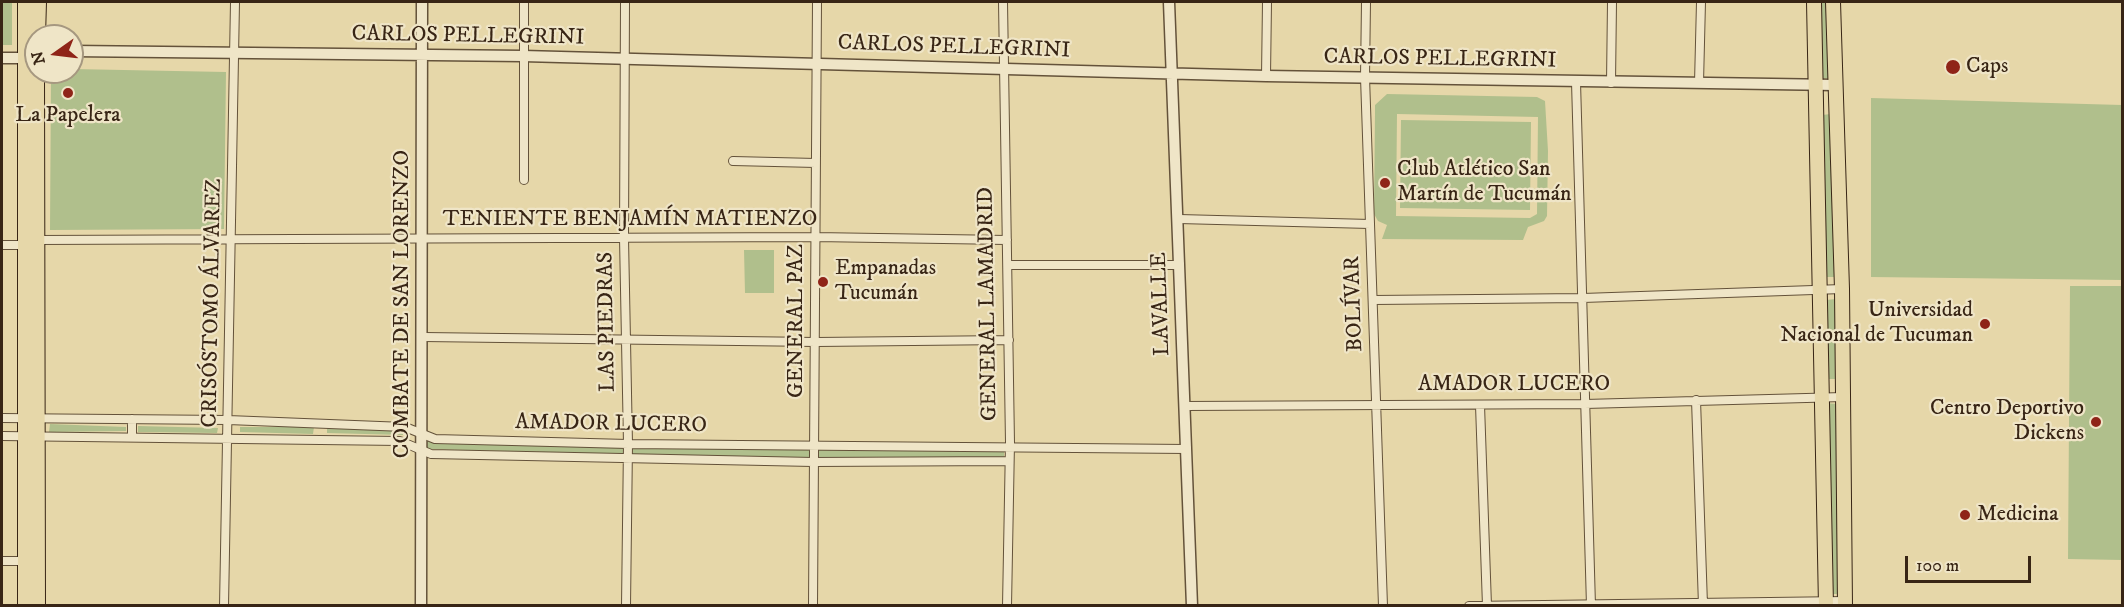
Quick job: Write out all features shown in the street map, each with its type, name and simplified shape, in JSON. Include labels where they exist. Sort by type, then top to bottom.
[{"type":"main road","points":[[25,2],[27,24]]},
{"type":"main road","points":[[38,24],[39,2]]},
{"type":"main road","points":[[1814,2],[1820,397],[1826,603]]},
{"type":"main road","points":[[1833,2],[1842,289],[1845,603]]},
{"type":"main road","points":[[30,84],[31,436],[38,606]]},
{"type":"main road","points":[[31,243],[37,84]]},
{"type":"main road","points":[[25,606],[31,436]]},
{"type":"street","name":"CRISÓSTOMO ÁLVAREZ","points":[[224,606],[233,239],[235,2]]},
{"type":"street","name":"COMBATE DE SAN LORENZO","points":[[421,606],[424,337],[422,2]]},
{"type":"street","points":[[524,2],[524,180]]},
{"type":"street","name":"LAS PIEDRAS","points":[[625,2],[624,238],[628,444],[626,606]]},
{"type":"street","name":"GENERAL PAZ","points":[[813,606],[817,2]]},
{"type":"street","name":"GENERAL LAMADRID","points":[[1003,2],[1002,69],[1008,265],[1007,606]]},
{"type":"street","name":"LAVALLE","points":[[1169,2],[1192,606]]},
{"type":"street","points":[[1266,76],[1267,2]]},
{"type":"street","name":"BOLÍVAR","points":[[1366,2],[1365,77],[1383,606]]},
{"type":"street","points":[[1611,82],[1612,2]]},
{"type":"street","points":[[1699,83],[1701,2]]},
{"type":"street","name":"CARLOS PELLEGRINI","points":[[84,51],[523,56],[1170,74],[1835,85]]},
{"type":"street","points":[[2,58],[24,56]]},
{"type":"street","points":[[1576,82],[1591,604]]},
{"type":"street","points":[[733,161],[816,163]]},
{"type":"street","points":[[1179,219],[1370,225]]},
{"type":"street","name":"TENIENTE BENJAMÍN MATIENZO","points":[[2,245],[233,239],[423,238],[815,237],[1007,240]]},
{"type":"street","points":[[1008,265],[1180,264]]},
{"type":"street","points":[[1373,300],[1583,298],[1842,289]]},
{"type":"street","points":[[424,337],[816,342],[1008,339]]},
{"type":"street","name":"AMADOR LUCERO","points":[[1185,406],[1377,403],[1585,404],[1843,397]]},
{"type":"street","points":[[1696,400],[1703,604]]},
{"type":"street","points":[[1480,405],[1487,605]]},
{"type":"street","name":"AMADOR LUCERO","points":[[2,418],[228,420],[405,427],[435,439],[628,444],[1187,449]]},
{"type":"street","points":[[132,419],[132,437]]},
{"type":"street","points":[[319,438],[320,424]]},
{"type":"street","name":"AMADOR LUCERO","points":[[2,436],[319,438],[400,441],[423,452],[628,458],[813,462],[1008,461]]},
{"type":"street","points":[[2,561],[25,561]]},
{"type":"street","points":[[1469,606],[1845,603]]},
{"type":"green space","points":[[2,2],[12,2],[12,45],[2,45]]},
{"type":"green space","points":[[1817,2],[1828,2],[1830,78],[1822,79],[1822,21],[1818,13]]},
{"type":"green space","points":[[84,69],[226,72],[224,229],[50,230],[51,84],[84,84]]},
{"type":"green space","name":"Club Atlético San Martín de Tucumán","points":[[1387,94],[1537,97],[1545,101],[1548,151],[1547,216],[1544,221],[1528,227],[1523,240],[1382,239],[1387,225],[1378,221],[1374,214],[1375,105]],"holes":[[[1397,114],[1538,117],[1537,214],[1530,218],[1396,216]]]},
{"type":"green space","points":[[1871,98],[2122,105],[2122,280],[1871,277]]},
{"type":"green space","points":[[1831,114],[1835,277],[1824,277],[1822,115]]},
{"type":"green space","points":[[1401,120],[1531,122],[1530,210],[1400,208]]},
{"type":"green space","points":[[744,250],[774,250],[774,293],[745,293]]},
{"type":"green space","name":"Centro Deportivo Dickens","points":[[2070,286],[2122,286],[2122,560],[2068,559]]},
{"type":"green space","points":[[1836,299],[1837,379],[1827,379],[1826,300]]},
{"type":"green space","points":[[1826,403],[1837,404],[1840,594],[1830,594]]},
{"type":"green space","points":[[50,424],[126,427],[126,431],[49,432]]},
{"type":"green space","points":[[138,426],[218,428],[217,433],[138,432]]},
{"type":"green space","points":[[240,427],[314,427],[313,434],[240,432]]},
{"type":"green space","points":[[327,427],[403,429],[403,435],[327,433]]},
{"type":"green space","points":[[427,441],[624,448],[623,454],[427,449]]},
{"type":"green space","points":[[632,448],[810,449],[809,458],[631,454]]},
{"type":"green space","points":[[817,450],[1004,452],[1004,458],[817,458]]},
{"type":"place","name":"Caps","points":[[1953,67]]},
{"type":"place","name":"La Papelera","points":[[68,93]]},
{"type":"place","name":"Club Atlético San Martín de Tucumán","points":[[1385,183]]},
{"type":"place","name":"Empanadas Tucumán","points":[[823,282]]},
{"type":"place","name":"Universidad Nacional de Tucuman","points":[[1985,324]]},
{"type":"place","name":"Centro Deportivo Dickens","points":[[2096,422]]},
{"type":"place","name":"Medicina","points":[[1965,515]]}]
